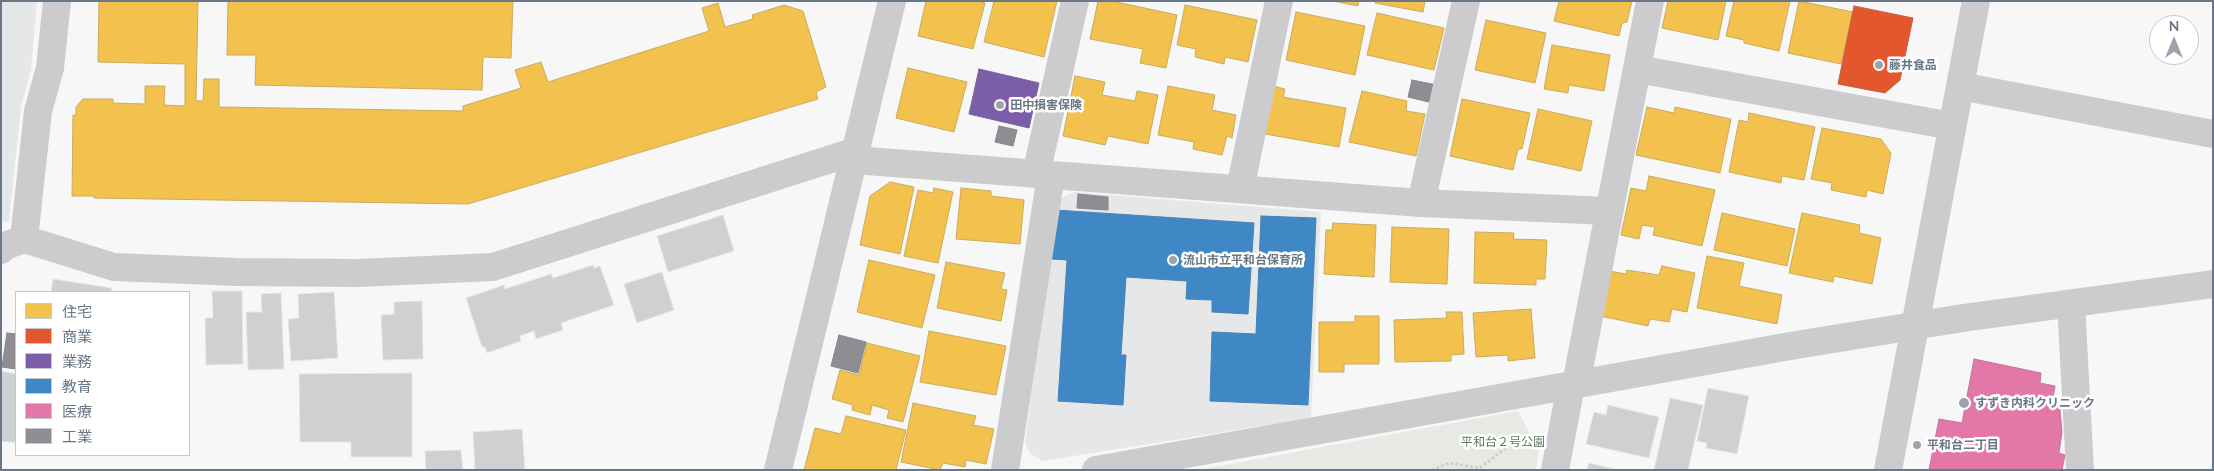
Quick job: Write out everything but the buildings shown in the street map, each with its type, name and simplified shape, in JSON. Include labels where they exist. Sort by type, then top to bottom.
[{"type":"street","points":[[57,1],[50,68],[38,111],[13,245],[114,267],[237,272],[340,273],[493,267],[855,155],[1044,175],[1421,203],[1608,212]]},
{"type":"street","points":[[778,470],[892,1]]},
{"type":"street","points":[[1005,470],[1044,175],[1075,1]]},
{"type":"street","points":[[1240,189],[1279,1]]},
{"type":"street","points":[[1421,203],[1466,1]]},
{"type":"street","points":[[1555,470],[1574,385],[1650,1]]},
{"type":"street","points":[[1888,470],[1976,1]]},
{"type":"street","points":[[1637,69],[1952,126]]},
{"type":"street","points":[[1960,86],[2213,134]]},
{"type":"street","points":[[1096,470],[1796,345],[2213,284]]},
{"type":"street","points":[[2071,304],[2080,470]]},
{"type":"path","points":[[1432,470],[1449,463],[1480,469],[1516,440],[1561,438]]},
{"type":"shaded area","points":[[1,1],[37,1],[31,70],[21,107],[9,222],[1,221]]},
{"type":"shaded area","points":[[1074,192],[1321,212],[1311,418],[1043,461],[1031,454],[1025,444],[1055,202]]},
{"type":"green space","name":"平和台２号公園","points":[[1518,411],[1539,451],[1536,470],[1198,470]]},
{"type":"place","name":"藤井食品","points":[[1879,65]]},
{"type":"place","name":"田中損害保険","points":[[1000,105]]},
{"type":"place","name":"流山市立平和台保育所","points":[[1173,260]]},
{"type":"place","name":"すずき内科クリニック","points":[[1964,403]]},
{"type":"place","name":"平和台二丁目","points":[[1917,445]]}]
